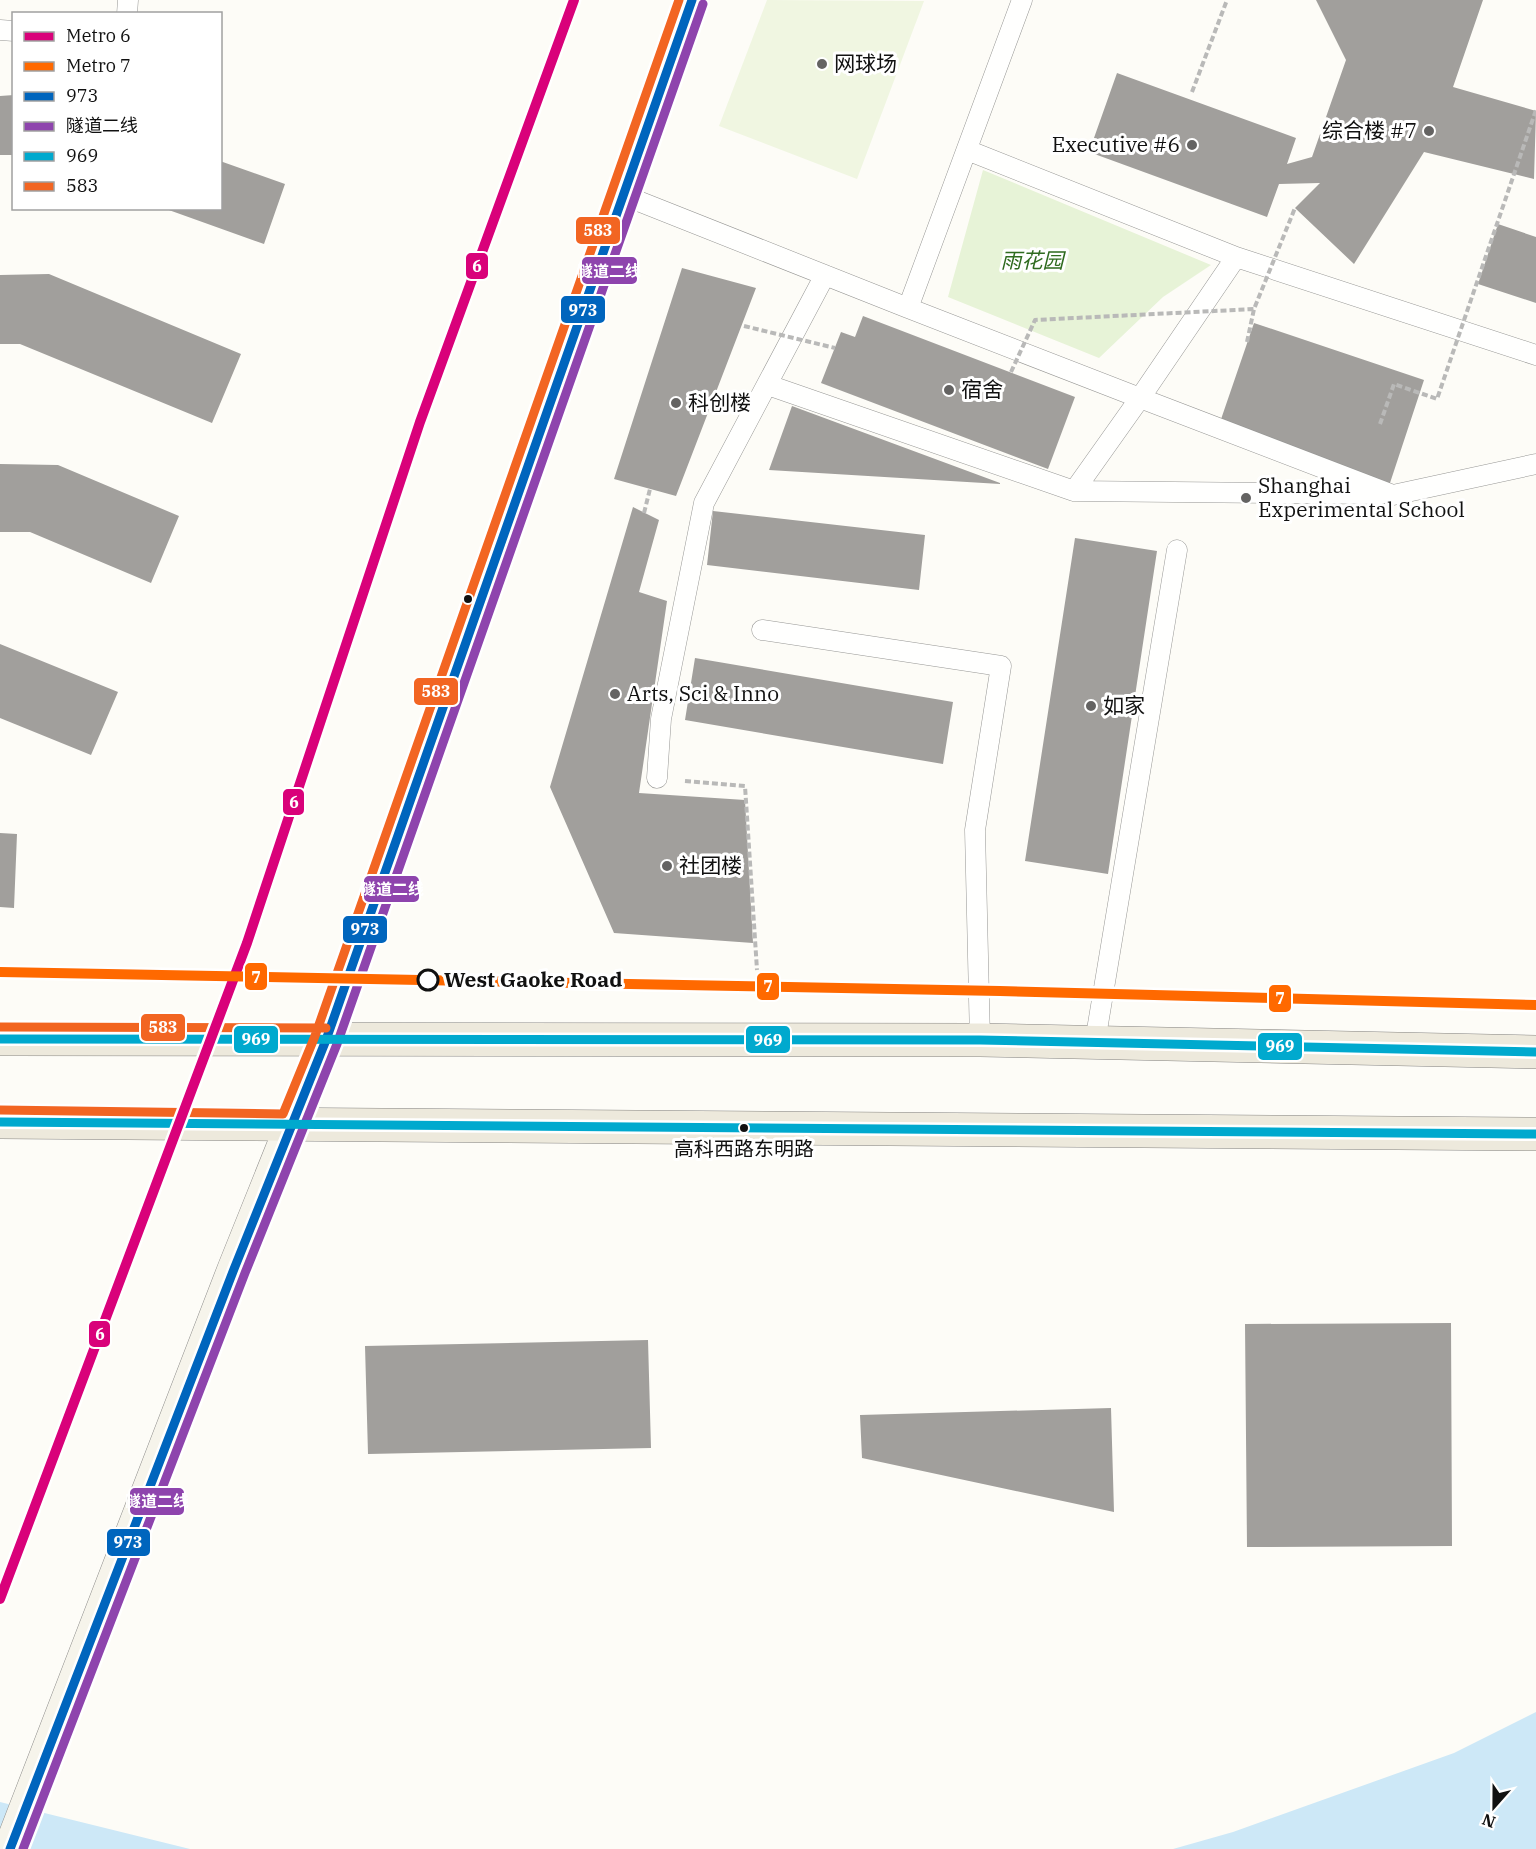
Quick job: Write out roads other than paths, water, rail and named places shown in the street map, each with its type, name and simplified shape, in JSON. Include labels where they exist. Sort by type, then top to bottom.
[{"type":"main road","points":[[10,1849],[326,1040],[692,0]]},
{"type":"main road","points":[[0,1039],[980,1040],[1536,1052]]},
{"type":"main road","points":[[0,1122],[1536,1134]]},
{"type":"lane","points":[[908,308],[1022,0]]},
{"type":"lane","points":[[967,150],[1236,257],[1536,355]]},
{"type":"lane","points":[[623,195],[908,308],[1393,495]]},
{"type":"lane","points":[[1074,491],[1236,257]]},
{"type":"lane","points":[[657,778],[661,719],[704,503],[825,275]]},
{"type":"lane","points":[[768,385],[1074,491],[1393,495],[1536,464]]},
{"type":"lane","points":[[1095,1042],[1178,550]]},
{"type":"lane","points":[[762,630],[1001,666],[975,830],[980,1040]]},
{"type":"water","points":[[1536,1712],[1536,1849],[1173,1849],[1233,1832],[1454,1753]]},
{"type":"water","points":[[0,1802],[190,1849],[0,1849]]},
{"type":"metro line","name":"6","points":[[0,1599],[247,943],[420,422],[574,0]]},
{"type":"metro line","name":"7","points":[[0,972],[1000,991],[1536,1005]]},
{"type":"place","name":"网球场","points":[[822,64]]},
{"type":"place","name":"综合楼 #7","points":[[1429,131]]},
{"type":"place","name":"Executive #6","points":[[1192,145]]},
{"type":"place","name":"宿舍","points":[[949,390]]},
{"type":"place","name":"科创楼","points":[[676,403]]},
{"type":"place","name":"Shanghai Experimental School","points":[[1246,498]]},
{"type":"place","name":"Arts, Sci & Inno","points":[[615,694]]},
{"type":"place","name":"如家","points":[[1091,706]]},
{"type":"place","name":"社团楼","points":[[667,866]]},
{"type":"place","name":"West Gaoke Road","points":[[428,980]]},
{"type":"place","name":"高科西路东明路","points":[[744,1128]]},
{"type":"park label","name":"雨花园","points":[[1032,261]]}]
